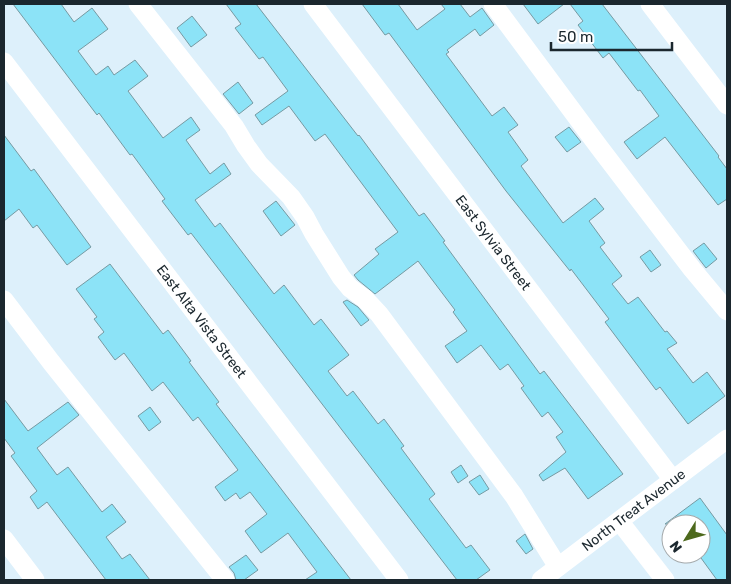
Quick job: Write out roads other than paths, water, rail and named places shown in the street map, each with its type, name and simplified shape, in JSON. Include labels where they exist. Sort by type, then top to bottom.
[{"type":"street","points":[[138,4],[234,126],[259,164],[291,197],[341,277],[350,288],[365,299],[379,314],[514,496],[558,567]]},
{"type":"street","name":"East Sylvia Street","points":[[312,4],[673,480]]},
{"type":"street","points":[[493,4],[605,155],[692,269],[727,311]]},
{"type":"street","points":[[650,4],[727,105]]},
{"type":"street","name":"East Alta Vista Street","points":[[4,62],[399,580]]},
{"type":"street","points":[[4,300],[51,362],[225,580]]},
{"type":"street","name":"North Treat Avenue","points":[[540,580],[620,522],[727,439]]},
{"type":"street","points":[[620,522],[666,580]]},
{"type":"street","points":[[4,539],[35,580]]}]
